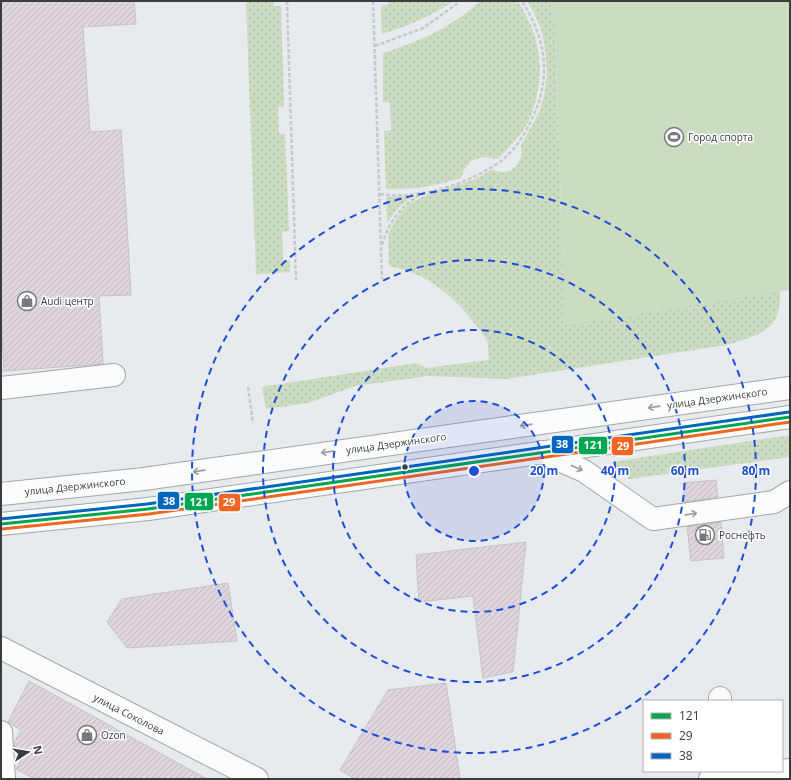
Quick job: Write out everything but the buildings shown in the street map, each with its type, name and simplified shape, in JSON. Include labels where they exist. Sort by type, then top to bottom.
[{"type":"main road","points":[[1,388],[114,376]]},
{"type":"main road","name":"улица Дзержинского","points":[[1,494],[144,479],[790,388]]},
{"type":"main road","points":[[1,524],[148,509],[790,417]]},
{"type":"main road","points":[[541,452],[584,471],[653,519],[774,502],[790,492]]},
{"type":"main road","points":[[1,484],[60,488]]},
{"type":"main road","name":"улица Соколова","points":[[1,648],[257,779]]},
{"type":"main road","points":[[1,732],[4,779]]},
{"type":"main road","points":[[709,779],[772,772]]},
{"type":"path","points":[[287,1],[296,280]]},
{"type":"path","points":[[373,1],[382,279]]},
{"type":"path","points":[[375,46],[423,28],[461,1]]},
{"type":"path","points":[[380,194],[408,195],[426,192],[443,188],[476,176],[502,160],[523,137],[538,107],[545,75],[542,44],[532,16],[522,1]]},
{"type":"path","points":[[381,247],[389,226],[401,210],[412,199],[426,192]]},
{"type":"path","points":[[248,387],[253,423]]},
{"type":"green space","points":[[246,1],[274,1],[274,6],[281,6],[284,106],[278,107],[279,134],[285,134],[289,231],[282,232],[283,260],[290,260],[290,272],[256,274]]},
{"type":"green space","points":[[387,1],[453,1],[436,12],[419,20],[382,34],[381,6],[388,5]]},
{"type":"green space","points":[[480,1],[518,1],[531,26],[538,52],[540,79],[538,92],[529,121],[518,137],[498,159],[485,157],[470,162],[461,178],[424,187],[386,189],[384,131],[391,130],[390,102],[383,102],[383,53],[422,39],[434,33],[458,19]]},
{"type":"green space","points":[[527,1],[554,1],[563,272],[779,261],[780,296],[776,318],[770,326],[760,333],[726,345],[507,379],[428,376],[355,386],[308,403],[266,409],[262,387],[416,363],[426,368],[489,360],[488,344],[485,337],[466,313],[448,294],[415,274],[389,266],[388,234],[400,213],[410,203],[431,193],[476,179],[491,170],[501,172],[510,171],[517,165],[522,155],[521,145],[539,113],[544,96],[547,76],[546,55],[542,32]]},
{"type":"green space","name":"Город спорта","points":[[554,1],[790,1],[790,290],[565,326]]},
{"type":"green space","points":[[414,196],[400,206],[387,223],[386,197]]},
{"type":"green space","points":[[790,435],[790,457],[629,479],[611,462]]},
{"type":"transit line","name":"38","points":[[1,519],[147,504],[789,412]]},
{"type":"transit line","name":"121","points":[[1,524],[148,509],[790,417]]},
{"type":"transit line","name":"29","points":[[2,529],[149,514],[790,422]]},
{"type":"place","name":"Город спорта","points":[[674,137]]},
{"type":"place","name":"Audi центр","points":[[27,301]]},
{"type":"place","name":"Роснефть","points":[[705,535]]},
{"type":"place","name":"Ozon","points":[[87,735]]}]
